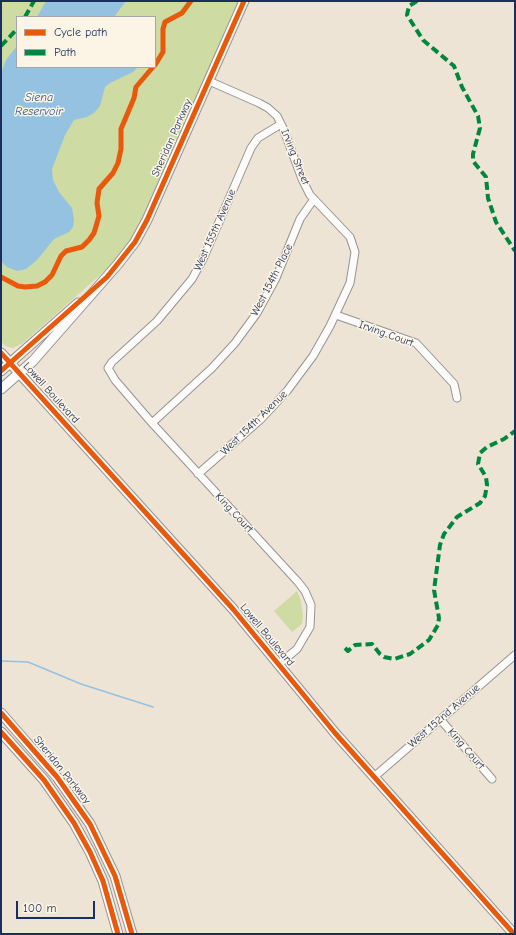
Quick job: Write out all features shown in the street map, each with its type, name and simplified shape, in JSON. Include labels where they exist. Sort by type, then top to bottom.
[{"type":"main road","name":"Sheridan Parkway","points":[[1,389],[33,361],[107,277],[127,253],[143,230],[244,1]]},
{"type":"main road","name":"Sheridan Parkway","points":[[1,371],[107,277]]},
{"type":"main road","name":"Lowell Boulevard","points":[[1,353],[20,372],[178,547],[279,664],[335,733],[514,934]]},
{"type":"main road","name":"Sheridan Parkway","points":[[1,713],[57,777],[90,824],[115,876],[132,934]]},
{"type":"main road","name":"Sheridan Parkway","points":[[1,732],[44,780],[74,823],[90,852],[103,881],[118,934]]},
{"type":"street","name":"Irving Street","points":[[209,81],[268,108],[277,116],[302,179],[314,199],[350,237],[355,252],[350,283]]},
{"type":"street","name":"West 155th Avenue","points":[[108,368],[112,362],[157,320],[192,279],[203,259],[251,148],[258,138],[281,124]]},
{"type":"street","name":"West 154th Place","points":[[152,423],[212,368],[235,343],[257,312],[276,278],[300,220],[314,199]]},
{"type":"street","name":"West 154th Avenue","points":[[198,474],[261,419],[287,391],[312,356],[336,314],[350,283]]},
{"type":"street","name":"Irving Court","points":[[336,314],[416,344],[454,384],[457,398]]},
{"type":"street","name":"King Court","points":[[108,368],[116,380],[152,423],[298,582],[311,605],[310,627],[297,649],[279,664]]},
{"type":"street","name":"West 152nd Avenue","points":[[374,777],[515,655]]},
{"type":"street","name":"King Court","points":[[440,719],[492,780]]},
{"type":"green space","points":[[1,1],[239,1],[148,207],[131,242],[116,261],[23,343],[13,348],[5,346],[1,341]]},
{"type":"green space","points":[[297,591],[301,601],[303,617],[302,624],[292,632],[274,611]]},
{"type":"water","points":[[46,1],[126,1],[115,16],[38,16]]},
{"type":"water","name":"Siena Reservoir","points":[[16,47],[16,68],[137,68],[133,72],[105,87],[100,106],[94,113],[87,117],[74,120],[65,135],[52,169],[53,180],[59,192],[72,208],[74,219],[73,227],[69,232],[54,239],[37,260],[26,269],[17,271],[7,267],[1,261],[1,73],[6,60]]},
{"type":"waterway","points":[[1,661],[28,662],[81,684],[153,707]]},
{"type":"marked path","points":[[26,16],[34,1]]},
{"type":"marked path","points":[[417,1],[409,6],[407,15],[423,40],[454,66],[462,87],[478,116],[480,128],[473,154],[473,161],[486,177],[488,198],[496,222],[515,251]]},
{"type":"marked path","points":[[1,46],[16,30]]},
{"type":"marked path","points":[[345,648],[348,651],[355,645],[372,644],[384,657],[394,659],[410,654],[429,640],[438,625],[439,618],[434,590],[440,545],[444,534],[457,517],[480,503],[485,496],[487,485],[486,477],[478,464],[480,453],[487,447],[504,439],[515,431]]},
{"type":"cycle path","points":[[156,63],[163,52],[163,29],[165,22],[182,13],[191,1]]},
{"type":"cycle path","points":[[1,371],[107,277],[135,242],[147,220],[244,1]]},
{"type":"cycle path","points":[[1,277],[18,286],[37,286],[45,282],[52,275],[61,256],[66,251],[82,247],[89,240],[94,233],[99,216],[97,203],[99,189],[113,173],[118,163],[121,149],[121,129],[134,98],[136,87],[152,68]]},
{"type":"cycle path","points":[[1,353],[233,609],[335,733],[514,934]]},
{"type":"cycle path","points":[[1,713],[57,777],[90,824],[115,876],[132,934]]},
{"type":"cycle path","points":[[1,732],[44,780],[74,823],[90,852],[103,881],[118,934]]}]
